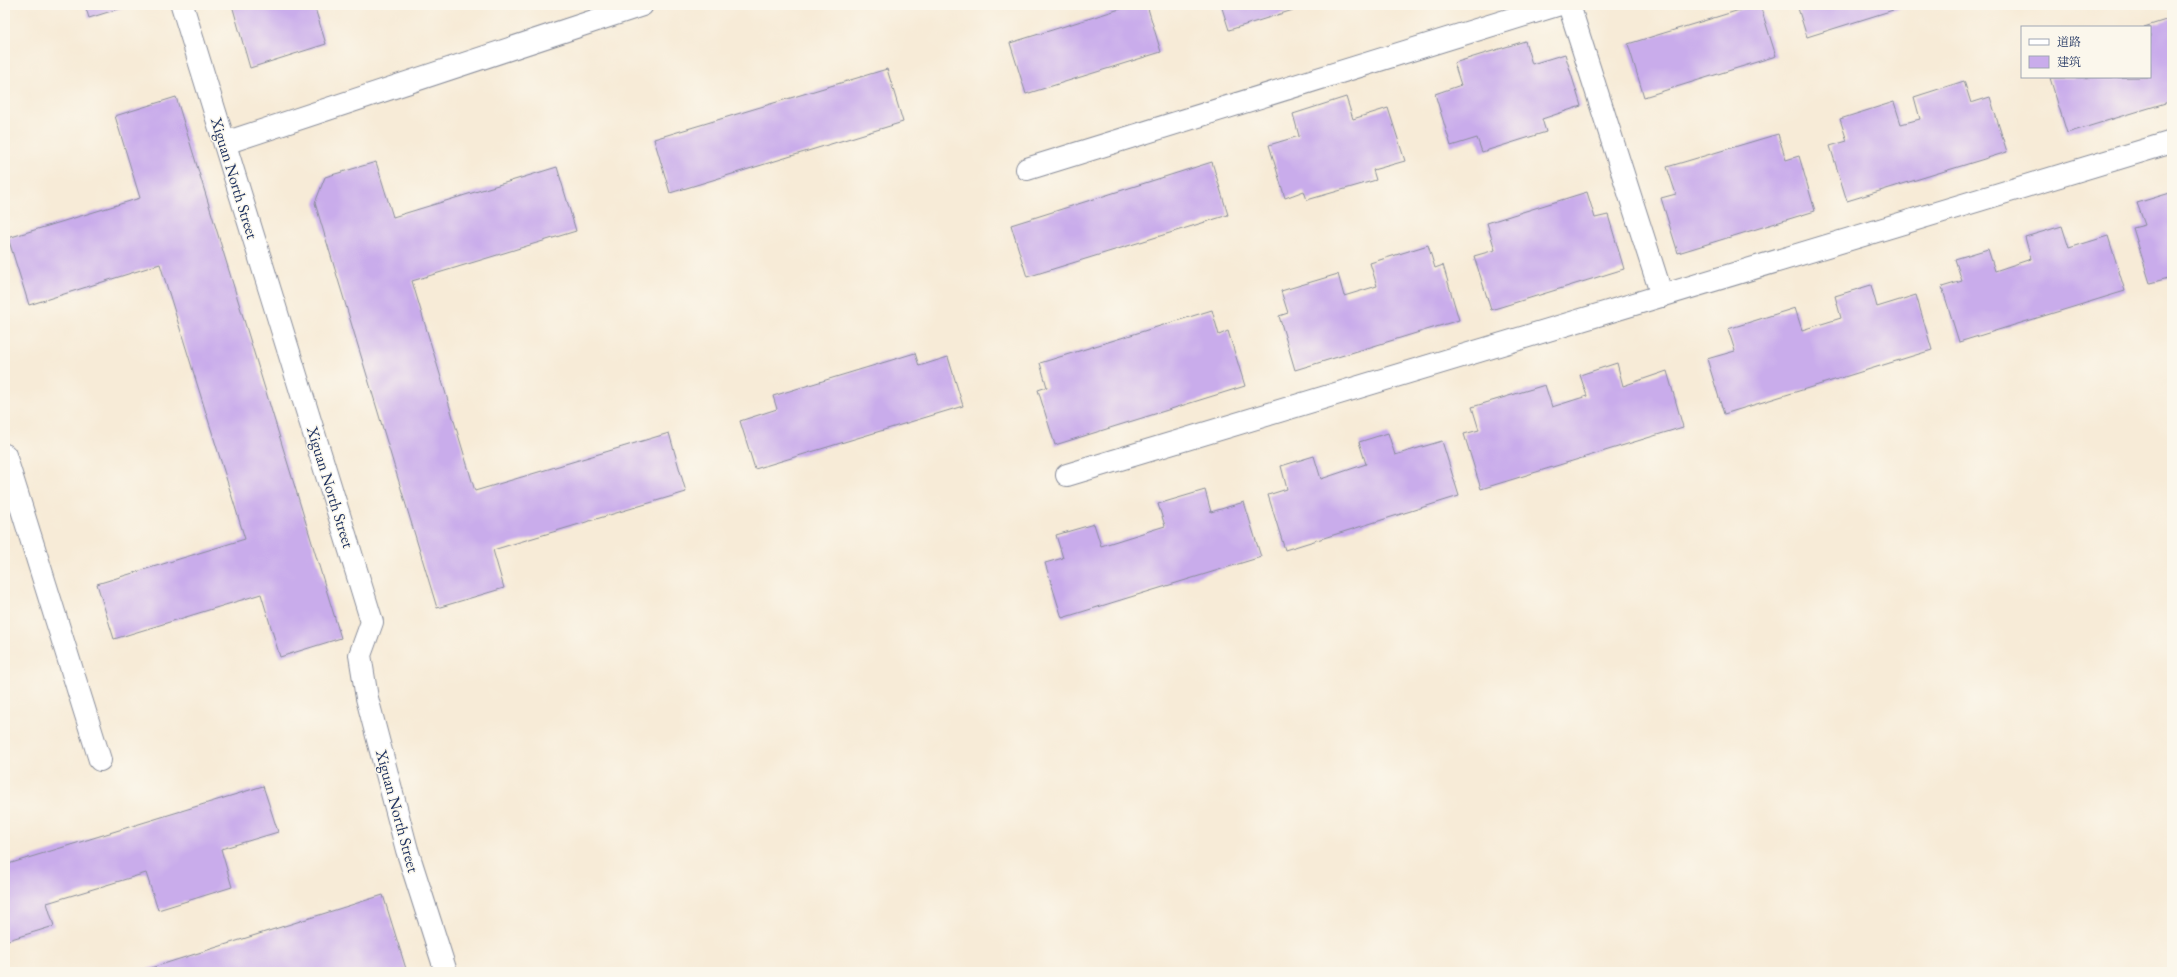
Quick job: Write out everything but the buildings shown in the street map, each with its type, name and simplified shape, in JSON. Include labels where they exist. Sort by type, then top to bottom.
[{"type":"street","name":"Xiguan North Street","points":[[182,5],[372,622],[360,655],[367,698],[407,850],[446,972]]},
{"type":"street","points":[[225,143],[642,5]]},
{"type":"street","points":[[1028,170],[1557,5]]},
{"type":"street","points":[[1569,5],[1662,296]]},
{"type":"street","points":[[1067,475],[2172,142]]},
{"type":"street","points":[[5,455],[10,486],[100,760]]}]
